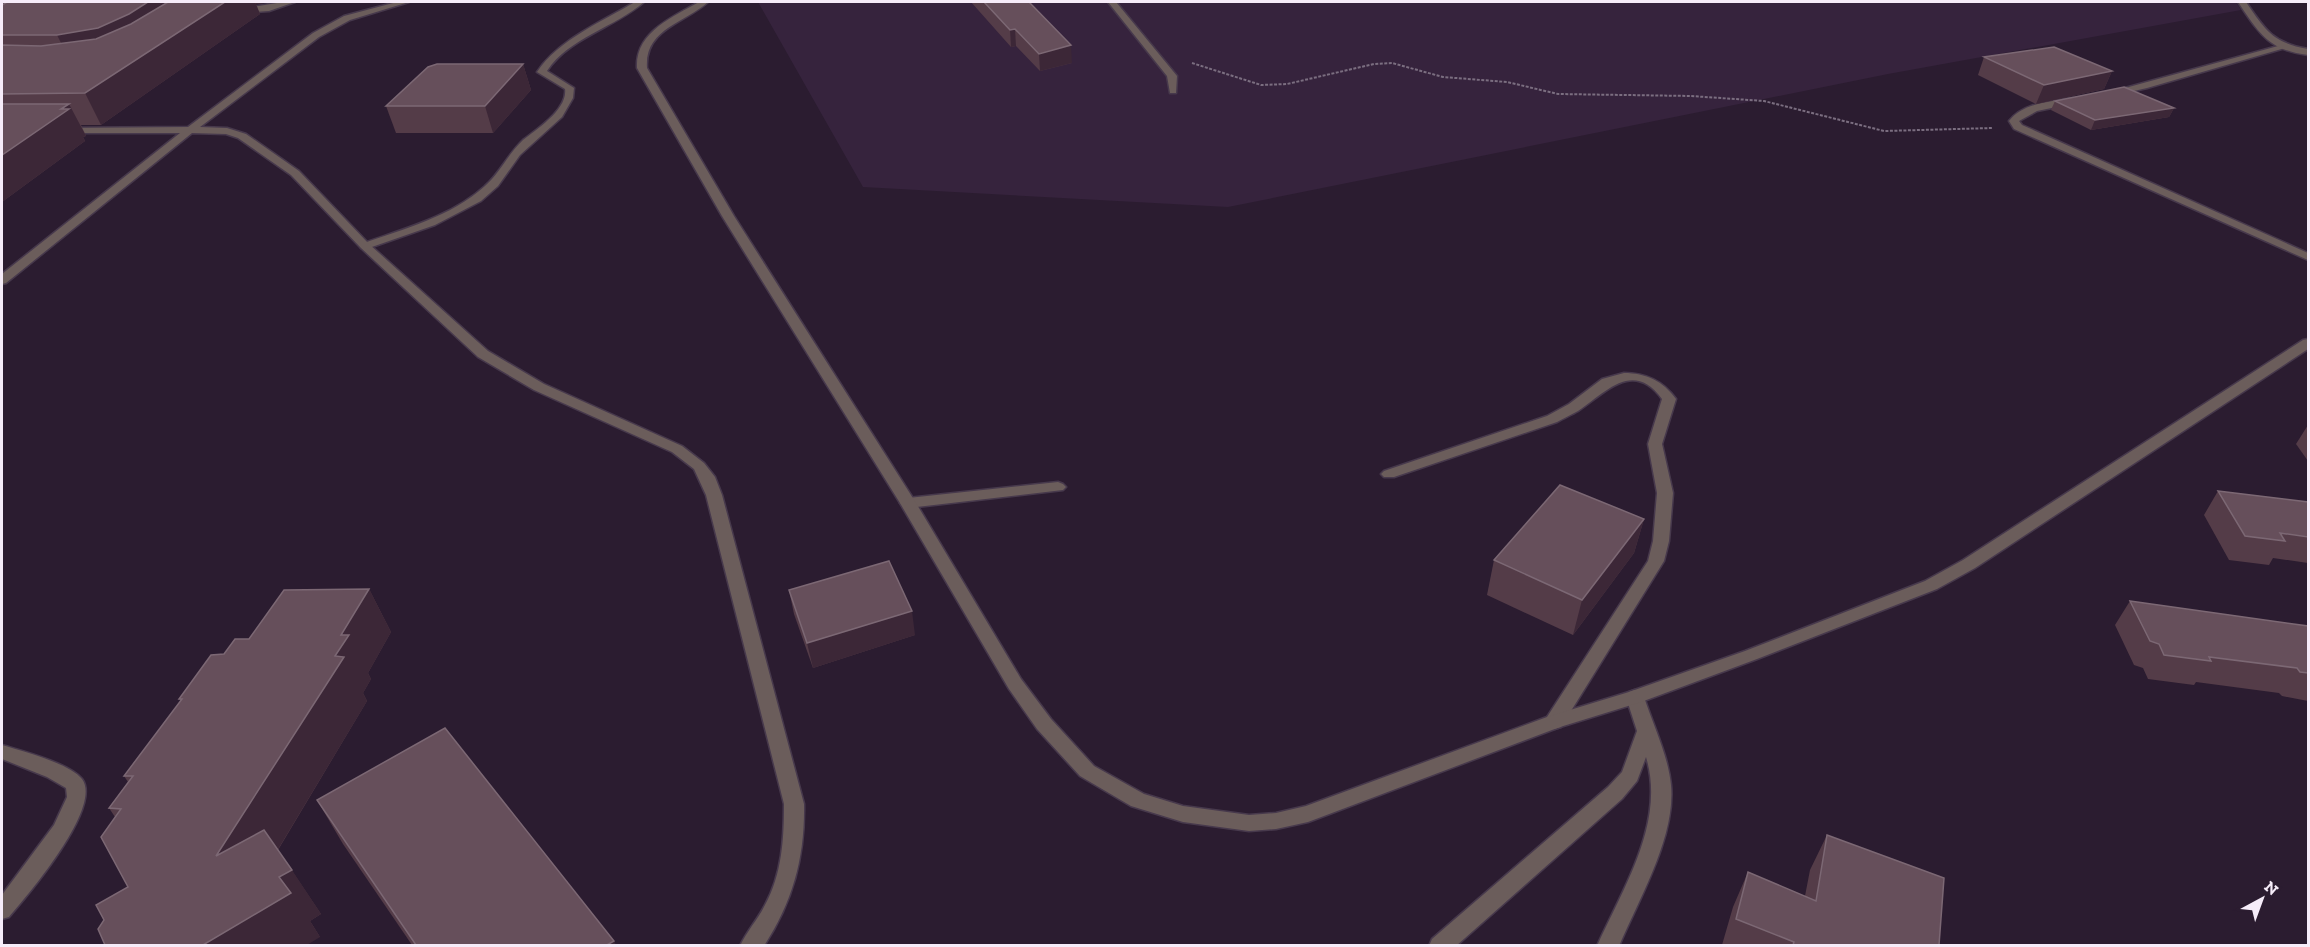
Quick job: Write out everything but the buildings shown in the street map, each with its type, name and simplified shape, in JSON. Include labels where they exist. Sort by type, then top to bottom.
[{"type":"street","points":[[234,10],[269,8],[291,2]]},
{"type":"street","points":[[2,280],[190,130],[328,27],[356,15],[405,2]]},
{"type":"street","points":[[365,246],[443,216],[472,201],[492,186],[513,156],[547,127],[570,97],[571,90],[567,85],[548,77],[542,72],[542,68],[555,56],[640,2]]},
{"type":"street","points":[[704,2],[648,41],[639,59],[642,68],[728,216],[908,503],[1015,684],[1044,724],[1087,771],[1138,800],[1183,814],[1249,822],[1276,821],[1308,814],[1554,722],[1635,697],[1751,655],[1931,585],[1969,564],[2308,343]]},
{"type":"street","points":[[1112,2],[1172,76],[1173,91]]},
{"type":"street","points":[[2242,2],[2265,35],[2281,48]]},
{"type":"street","points":[[2098,96],[2145,86],[2281,48],[2308,52]]},
{"type":"street","points":[[2087,98],[2029,110],[2014,121],[2018,127],[2308,257]]},
{"type":"street","points":[[47,130],[227,131],[255,143],[295,174],[365,246],[483,354],[539,387],[677,449],[699,466],[707,477],[794,804],[795,835],[787,882],[776,909],[751,945]]},
{"type":"street","points":[[1389,474],[1552,419],[1575,407],[1613,379],[1625,377],[1656,384],[1669,399],[1655,444],[1665,493],[1661,541],[1656,561],[1554,722]]},
{"type":"street","points":[[908,503],[1058,486]]},
{"type":"street","points":[[1608,945],[1660,820],[1662,792],[1658,764],[1635,697]]},
{"type":"street","points":[[1440,945],[1615,793],[1630,776],[1646,731]]},
{"type":"street","points":[[2,752],[29,760],[69,780],[76,787],[77,796],[65,824],[43,859],[2,910]]},
{"type":"path","points":[[1158,57],[1185,61],[1261,85],[1287,84],[1374,64],[1392,63],[1443,77],[1507,82],[1558,94],[1690,96],[1764,101],[1884,131],[2018,127]]},
{"type":"shaded area","points":[[758,2],[2236,2],[2241,10],[1888,74],[1228,207],[863,187]]}]
